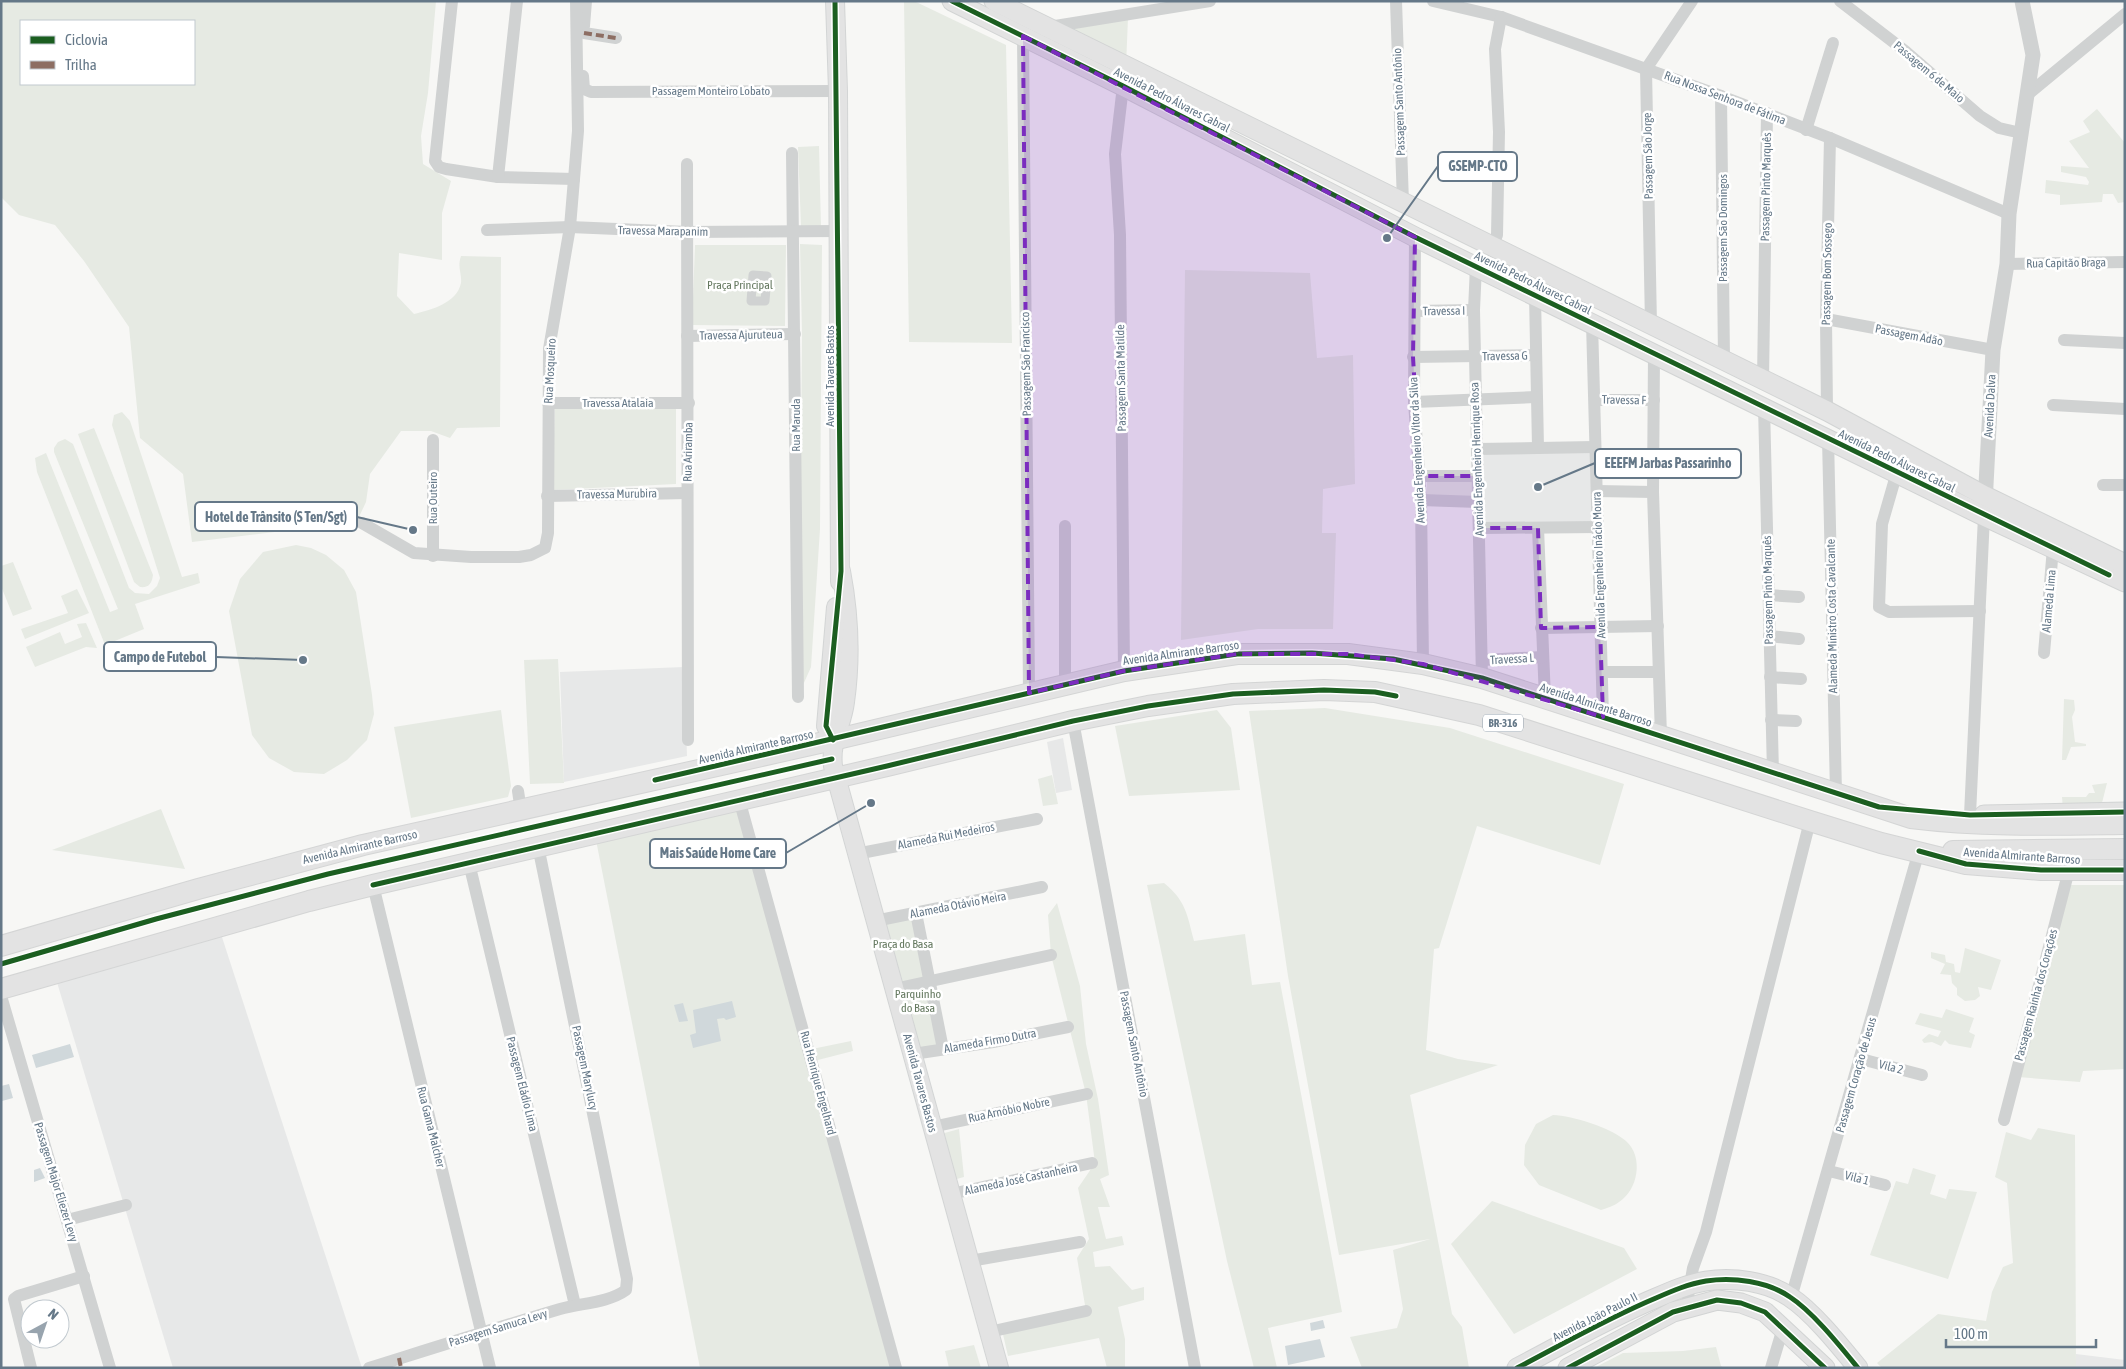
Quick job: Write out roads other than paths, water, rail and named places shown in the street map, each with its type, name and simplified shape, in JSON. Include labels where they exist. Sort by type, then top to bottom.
[{"type":"highway","name":"Avenida Almirante Barroso","points":[[1,946],[198,889],[363,845],[833,740],[1124,671],[1237,654],[1348,654],[1423,664],[1482,669],[1545,699],[1911,818],[1962,824],[2015,826],[2125,824]]},
{"type":"highway","name":"Avenida Almirante Barroso","points":[[1,989],[309,901],[373,885],[1073,721],[1148,706],[1233,694],[1324,690],[1375,692],[1479,715],[1810,821],[1966,864],[2068,870],[2125,870]]},
{"type":"highway","name":"Avenida Almirante Barroso","points":[[1919,851],[2125,849]]},
{"type":"main road","name":"Avenida Tavares Bastos","points":[[835,1],[838,91],[841,571],[826,726],[833,740],[832,759],[856,854],[999,1368]]},
{"type":"main road","name":"Avenida Pedro Álvares Cabral","points":[[952,1],[1123,86],[1415,237],[1764,406],[1984,516],[2117,578],[2125,588]]},
{"type":"main road","name":"Avenida Pedro Álvares Cabral","points":[[1002,3],[1403,203],[1827,411],[1985,496],[2125,564]]},
{"type":"main road","points":[[1879,807],[1970,815],[2125,812]]},
{"type":"main road","name":"Avenida João Paulo II","points":[[1517,1368],[1631,1309],[1689,1284],[1708,1280],[1733,1280],[1759,1284],[1777,1290],[1791,1298],[1858,1368]]},
{"type":"main road","points":[[1568,1368],[1673,1312],[1717,1300],[1741,1303],[1765,1312],[1825,1368]]},
{"type":"street","points":[[452,1],[435,161],[439,168],[498,177],[574,179]]},
{"type":"street","points":[[498,177],[517,1]]},
{"type":"street","name":"Rua Mosqueiro","points":[[362,523],[414,553],[433,556],[520,558],[545,548],[548,533],[549,349],[570,228],[578,131],[576,1]]},
{"type":"street","points":[[586,1],[584,33],[616,38]]},
{"type":"street","points":[[1049,27],[1162,5],[1210,1]]},
{"type":"street","name":"Passagem Santo Antônio","points":[[1396,1],[1403,203]]},
{"type":"street","name":"Rua Nossa Senhora de Fátima","points":[[1433,1],[1501,17],[1722,96],[1830,138],[2009,214]]},
{"type":"street","points":[[1646,69],[1692,1]]},
{"type":"street","name":"Passagem 6 de Maio","points":[[1840,1],[1905,51],[1980,116],[1999,128],[2022,133]]},
{"type":"street","name":"Avenida Dalva","points":[[1970,815],[1993,350],[2007,264],[2009,214],[2033,55],[2022,1]]},
{"type":"street","points":[[2027,95],[2125,14]]},
{"type":"street","points":[[1476,266],[1492,246],[1497,235],[1498,115],[1495,50],[1501,17]]},
{"type":"street","name":"Passagem Monteiro Lobato","points":[[584,33],[584,89],[591,92],[838,91]]},
{"type":"street","name":"Passagem São Francisco","points":[[1023,36],[1029,693]]},
{"type":"street","points":[[1806,130],[1833,43]]},
{"type":"street","name":"Passagem São Jorge","points":[[1646,69],[1651,324]]},
{"type":"street","name":"Passagem Santa Matilde","points":[[1123,86],[1115,154],[1120,235],[1124,671]]},
{"type":"street","name":"Passagem São Domingos","points":[[1722,96],[1724,360]]},
{"type":"street","name":"Passagem Pinto Marquês","points":[[1764,380],[1767,113]]},
{"type":"street","name":"Passagem Bom Sossego","points":[[1827,411],[1826,319],[1830,138]]},
{"type":"street","name":"Rua Maruda","points":[[792,153],[798,697]]},
{"type":"street","name":"Rua Ariramba","points":[[687,164],[688,740]]},
{"type":"street","name":"Travessa Marapanim","points":[[487,230],[570,228],[687,232],[839,231]]},
{"type":"street","name":"Avenida Engenheiro Vitor da Silva","points":[[1415,237],[1413,358],[1421,500],[1423,664]]},
{"type":"street","name":"Rua Capitão Braga","points":[[2007,264],[2125,262]]},
{"type":"street","name":"Avenida Engenheiro Henrique Rosa","points":[[1476,266],[1474,356],[1478,449],[1482,669]]},
{"type":"street","points":[[1535,295],[1538,448]]},
{"type":"street","name":"Travessa I","points":[[1415,311],[1474,310]]},
{"type":"street","name":"Passagem Adão","points":[[1826,319],[1993,350]]},
{"type":"street","name":"Avenida Engenheiro Inácio Moura","points":[[1592,323],[1603,717]]},
{"type":"street","name":"Travessa Ajuruteua","points":[[687,336],[795,334]]},
{"type":"street","points":[[2064,340],[2125,343]]},
{"type":"street","points":[[1654,353],[1653,492],[1661,736]]},
{"type":"street","name":"Travessa G","points":[[1413,358],[1535,355]]},
{"type":"street","points":[[1414,402],[1536,397]]},
{"type":"street","name":"Travessa F","points":[[1594,400],[1654,400]]},
{"type":"street","name":"Travessa Atalaia","points":[[548,403],[688,403]]},
{"type":"street","points":[[2053,405],[2125,409]]},
{"type":"street","name":"Passagem Pinto Marquês","points":[[1764,406],[1773,773]]},
{"type":"street","name":"Alameda Ministro Costa Cavalcante","points":[[1828,438],[1836,793]]},
{"type":"street","name":"Rua Outeiro","points":[[433,440],[433,556]]},
{"type":"street","points":[[1478,449],[1594,447]]},
{"type":"street","points":[[1897,472],[1882,524],[1879,607],[1889,612],[1980,612]]},
{"type":"street","points":[[1420,476],[1478,476]]},
{"type":"street","points":[[2103,485],[2125,485]]},
{"type":"street","points":[[1597,491],[1653,492]]},
{"type":"street","name":"Travessa Murubira","points":[[547,496],[687,493]]},
{"type":"street","points":[[1421,500],[1478,502]]},
{"type":"street","points":[[1064,526],[1065,684]]},
{"type":"street","points":[[1480,528],[1598,527]]},
{"type":"street","points":[[1538,528],[1545,699]]},
{"type":"street","name":"Alameda Lima","points":[[2044,653],[2053,548]]},
{"type":"street","points":[[1768,596],[1799,597]]},
{"type":"street","points":[[1541,628],[1658,626]]},
{"type":"street","points":[[1769,636],[1799,639]]},
{"type":"street","name":"Travessa L","points":[[1482,669],[1543,657]]},
{"type":"street","points":[[1603,672],[1658,672]]},
{"type":"street","points":[[1770,676],[1801,679]]},
{"type":"street","points":[[1771,720],[1796,721]]},
{"type":"street","name":"Passagem Santo Antônio","points":[[1073,721],[1195,1368]]},
{"type":"street","points":[[518,791],[521,811]]},
{"type":"street","name":"Rua Henrique Engelhard","points":[[740,799],[896,1368]]},
{"type":"street","name":"Alameda Rui Medeiros","points":[[856,854],[1037,819]]},
{"type":"street","points":[[1686,1308],[1689,1284],[1708,1222],[1810,821]]},
{"type":"street","name":"Passagem Marylucy","points":[[538,846],[594,1107],[627,1279],[626,1290]]},
{"type":"street","name":"Passagem Coração de Jesus","points":[[1791,1298],[1829,1171],[1919,851]]},
{"type":"street","name":"Passagem Eládio Lima","points":[[469,863],[575,1305]]},
{"type":"street","name":"Passagem Rainha dos Corações","points":[[2004,1120],[2068,870]]},
{"type":"street","name":"Rua Gama Malcher","points":[[373,885],[490,1368]]},
{"type":"street","name":"Alameda Otávio Meira","points":[[875,921],[1042,888]]},
{"type":"street","points":[[916,913],[928,982],[943,1049]]},
{"type":"street","points":[[894,989],[1051,955]]},
{"type":"street","name":"Passagem Major Eliezer Levy","points":[[1,996],[110,1368]]},
{"type":"street","name":"Alameda Firmo Dutra","points":[[912,1054],[993,1042],[1068,1027]]},
{"type":"street","name":"Vila 2","points":[[1860,1059],[1922,1075]]},
{"type":"street","name":"Rua Arnóbio Nobre","points":[[932,1127],[1087,1094]]},
{"type":"street","name":"Alameda José Castanheira","points":[[950,1194],[1092,1164]]},
{"type":"street","name":"Vila 1","points":[[1829,1171],[1885,1186]]},
{"type":"street","points":[[67,1220],[126,1205]]},
{"type":"street","points":[[970,1261],[1080,1242]]},
{"type":"street","points":[[31,1368],[14,1300],[18,1296],[84,1276]]},
{"type":"street","name":"Passagem Samuca Levy","points":[[369,1368],[400,1363],[482,1332],[575,1305],[613,1297],[626,1290]]},
{"type":"street","points":[[989,1332],[1086,1311]]},
{"type":"street","points":[[1771,1368],[1783,1328]]},
{"type":"place","name":"GSEMP-CTO","points":[[1387,238]]},
{"type":"place","name":"EEEFM Jarbas Passarinho","points":[[1538,487]]},
{"type":"place","name":"Hotel de Trânsito (S Ten/Sgt)","points":[[413,530]]},
{"type":"place","name":"Campo de Futebol","points":[[303,660]]},
{"type":"place","name":"Mais Saúde Home Care","points":[[871,803]]},
{"type":"park label","name":"Praça Principal","points":[[740,285]]},
{"type":"park label","name":"Praça do Basa","points":[[903,944]]},
{"type":"park label","name":"Parquinho do Basa","points":[[918,1001]]}]
